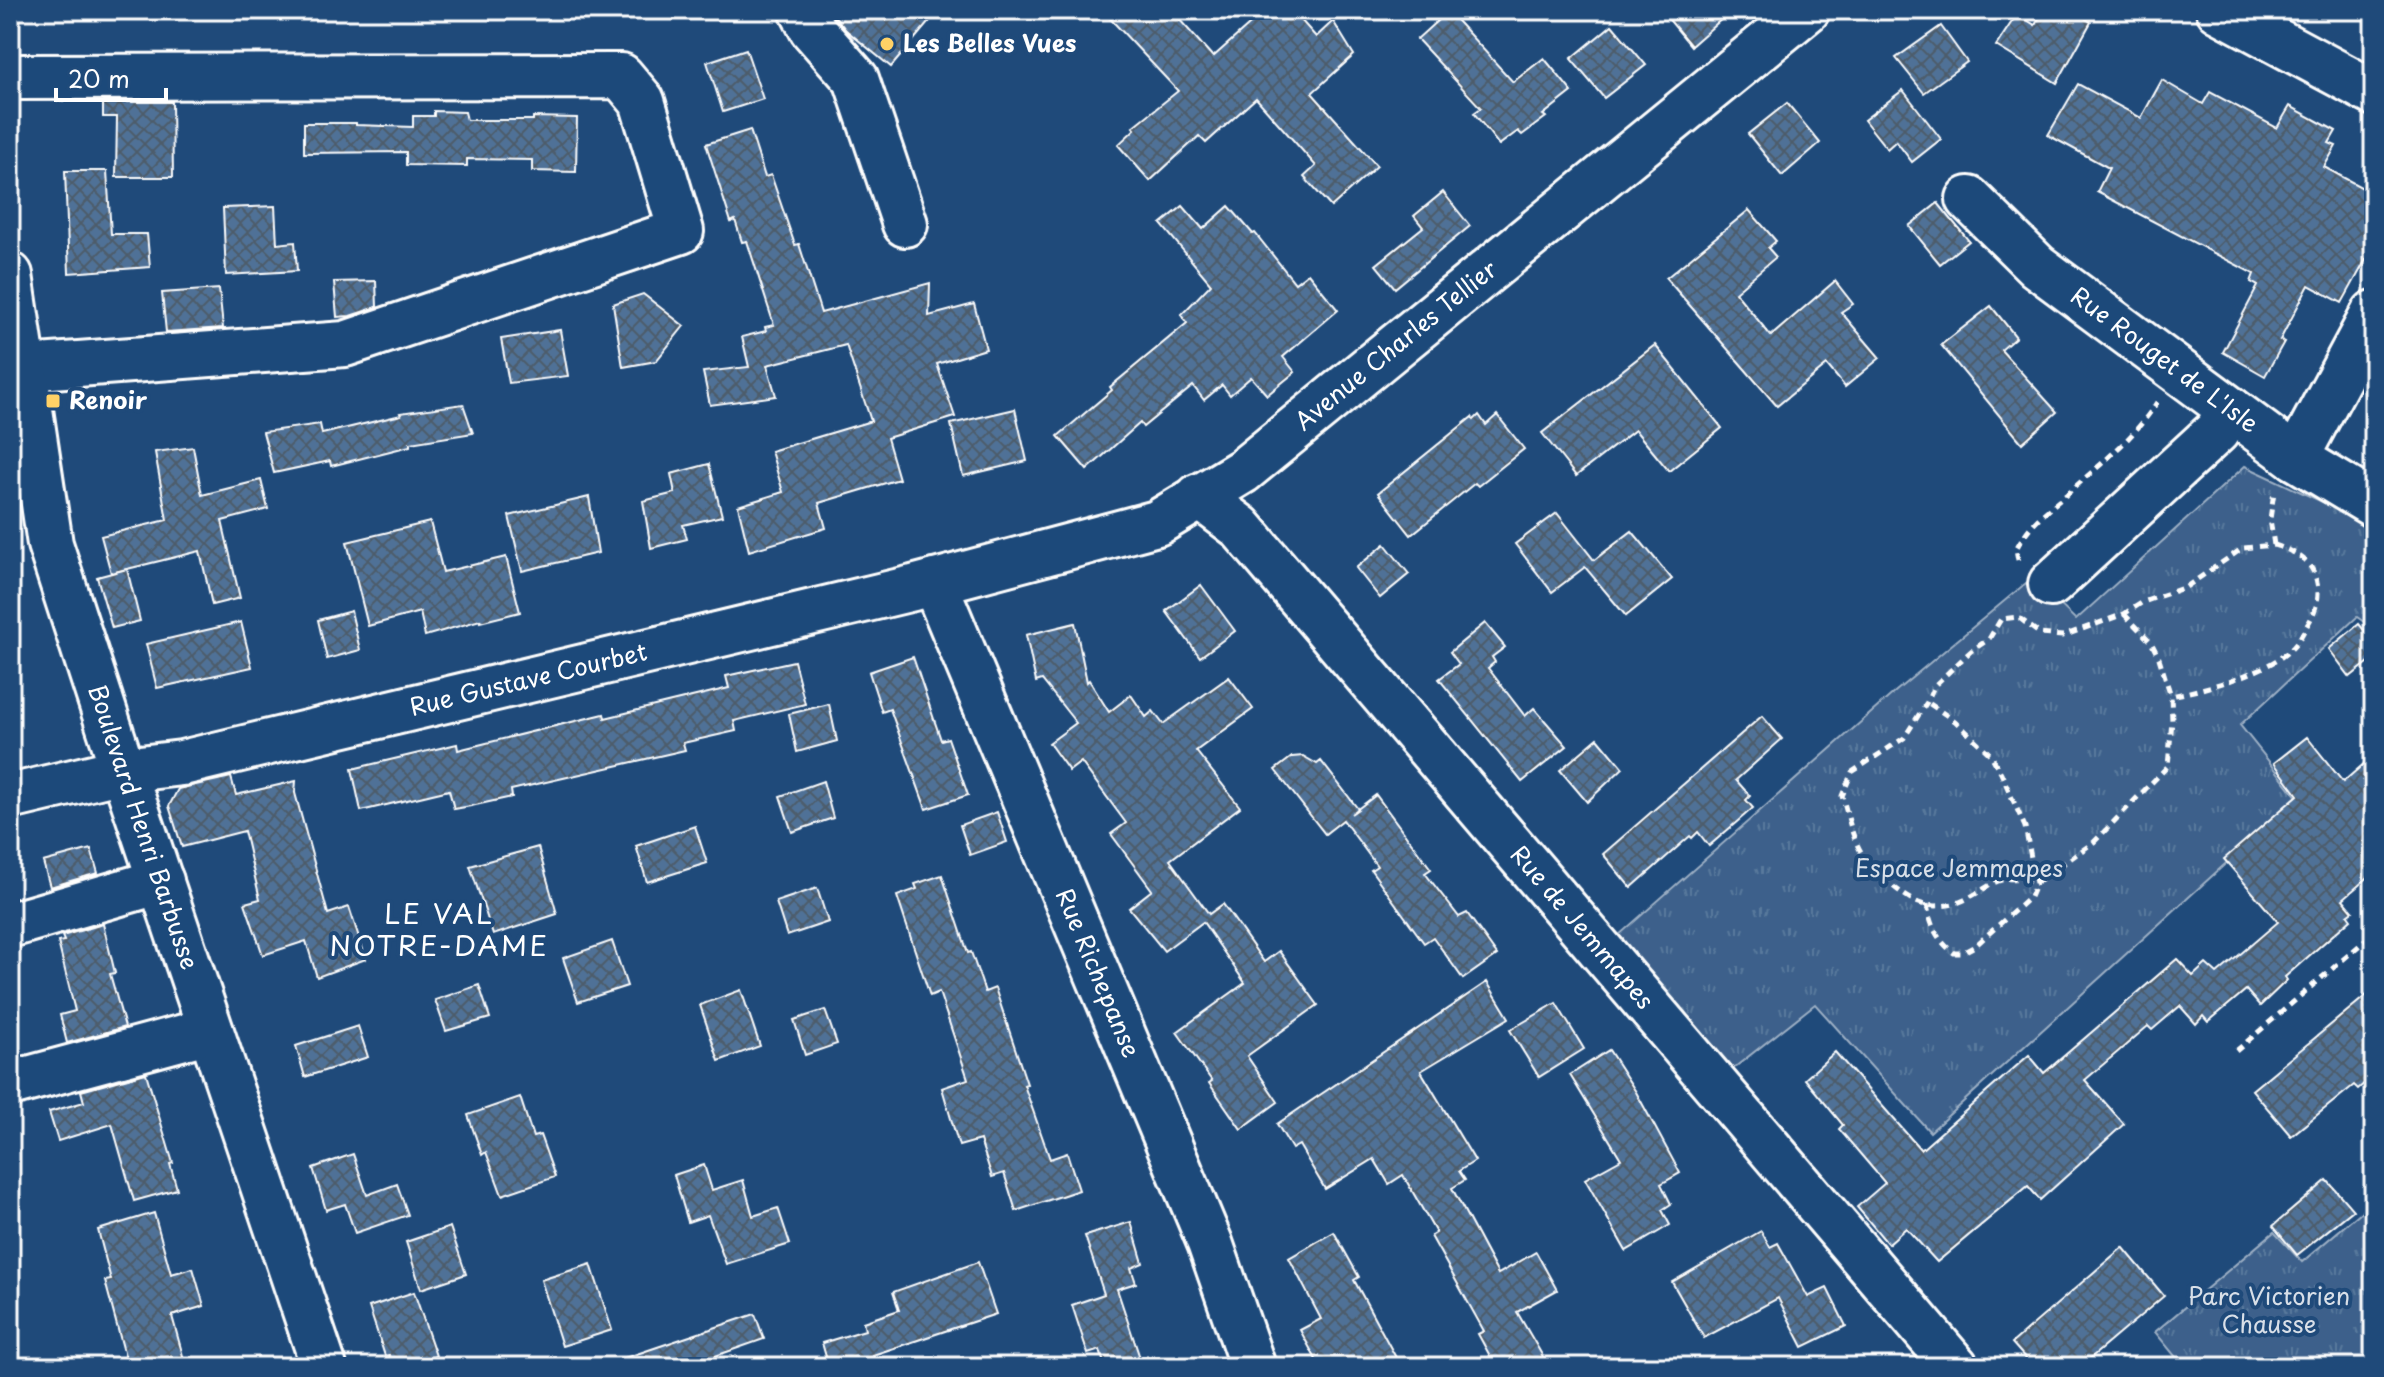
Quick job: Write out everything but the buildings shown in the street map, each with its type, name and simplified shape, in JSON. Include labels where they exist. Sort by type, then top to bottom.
[{"type":"street","points":[[802,10],[812,29],[856,79],[905,224]]},
{"type":"street","name":"Avenue Charles Tellier","points":[[934,582],[1157,523],[1243,471],[1807,10]]},
{"type":"street","points":[[2219,10],[2374,93]]},
{"type":"street","points":[[10,77],[621,76],[642,101],[681,231],[345,344],[25,368]]},
{"type":"street","name":"Rue Rouget de L'Isle","points":[[1969,199],[2037,266],[2296,458],[2374,505]]},
{"type":"street","name":"Boulevard Henri Barbusse","points":[[10,275],[50,544],[324,1367]]},
{"type":"street","points":[[2296,458],[2374,313]]},
{"type":"street","points":[[2038,575],[2217,431],[2230,409]]},
{"type":"street","name":"Rue de Jemmapes","points":[[1199,496],[1240,527],[1956,1367]]},
{"type":"street","name":"Rue Gustave Courbet","points":[[10,797],[123,770],[182,763],[934,582]]},
{"type":"street","name":"Rue Richepanse","points":[[934,582],[1210,1243],[1253,1367]]},
{"type":"street","points":[[10,925],[161,881]]},
{"type":"street","points":[[10,1084],[210,1030]]},
{"type":"path","points":[[2038,575],[2017,559],[2016,549],[2026,529],[2109,457],[2147,418],[2180,372]]},
{"type":"path","points":[[2274,545],[2270,519],[2274,491],[2296,458]]},
{"type":"path","points":[[2036,883],[2018,878],[1999,879],[1960,902],[1936,906],[1920,903],[1881,877],[1862,854],[1842,796],[1852,772],[1904,738],[1934,686],[1971,651],[1989,639],[2001,619],[2018,617],[2040,634],[2063,636],[2186,587],[2243,548],[2274,545],[2294,551],[2315,571],[2319,591],[2315,612],[2295,646],[2247,675],[2171,696]]},
{"type":"path","points":[[1927,904],[1930,925],[1944,946],[1954,953],[1962,953],[1975,946],[2030,897],[2036,883],[2094,842],[2168,766],[2171,696],[2151,642],[2124,614]]},
{"type":"path","points":[[1927,702],[1955,721],[1991,755],[2025,827],[2036,883]]},
{"type":"path","points":[[2236,1051],[2374,933]]},
{"type":"green space","name":"Espace Jemmapes","points":[[2245,466],[2331,506],[2374,531],[2374,629],[2357,617],[2240,725],[2298,798],[1930,1132],[1815,1004],[1730,1071],[1619,935],[1896,691],[2032,578],[2076,620]]},
{"type":"green space","name":"Parc Victorien Chausse","points":[[2374,1201],[2374,1367],[2184,1367],[2155,1332],[2274,1232],[2302,1262]]},
{"type":"place","name":"Les Belles Vues","points":[[887,44]]},
{"type":"place","name":"Renoir","points":[[53,401]]},
{"type":"district","name":"LE VAL NOTRE-DAME","points":[[439,930]]}]
